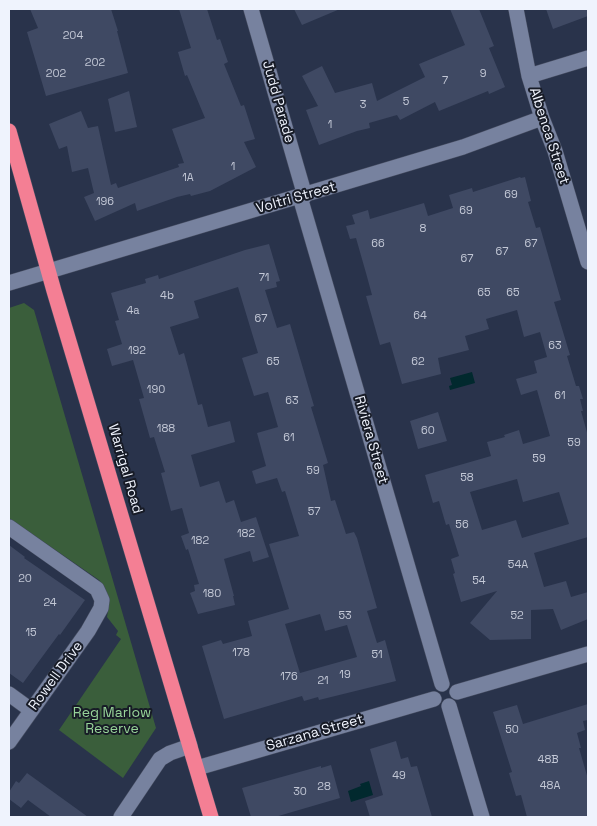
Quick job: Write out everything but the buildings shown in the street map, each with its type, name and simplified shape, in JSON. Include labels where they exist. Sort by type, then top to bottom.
[{"type":"highway","name":"Warrigal Road","points":[[9,130],[48,270],[211,817]]},
{"type":"street","name":"Judd Parade","points":[[251,9],[302,196]]},
{"type":"street","name":"Albenca Street","points":[[516,9],[529,76],[555,151],[588,262]]},
{"type":"street","points":[[529,76],[588,58]]},
{"type":"street","name":"Voltri Street","points":[[9,283],[462,147],[542,118]]},
{"type":"street","name":"Riviera Street","points":[[302,196],[442,684]]},
{"type":"street","name":"Rowell Drive","points":[[9,528],[97,589],[102,600],[101,608],[88,631],[9,742]]},
{"type":"street","points":[[457,692],[588,654]]},
{"type":"street","points":[[442,684],[453,686],[457,692],[455,702],[449,706],[440,706],[434,699],[435,689],[442,684]]},
{"type":"street","points":[[9,694],[32,710]]},
{"type":"street","name":"Sarzana Street","points":[[196,768],[434,699]]},
{"type":"street","points":[[449,706],[482,817]]},
{"type":"street","points":[[121,817],[160,759],[170,753],[190,746],[185,727]]},
{"type":"green space","name":"Reg Marlow Reserve","points":[[24,303],[34,310],[156,728],[123,778],[59,730],[121,639],[116,635],[118,631],[107,617],[109,605],[105,588],[99,580],[9,518],[9,308]]},
{"type":"shaded area","points":[[472,372],[475,383],[450,390],[449,386],[452,385],[450,378]]},
{"type":"shaded area","points":[[369,781],[373,795],[351,802],[348,791]]}]
